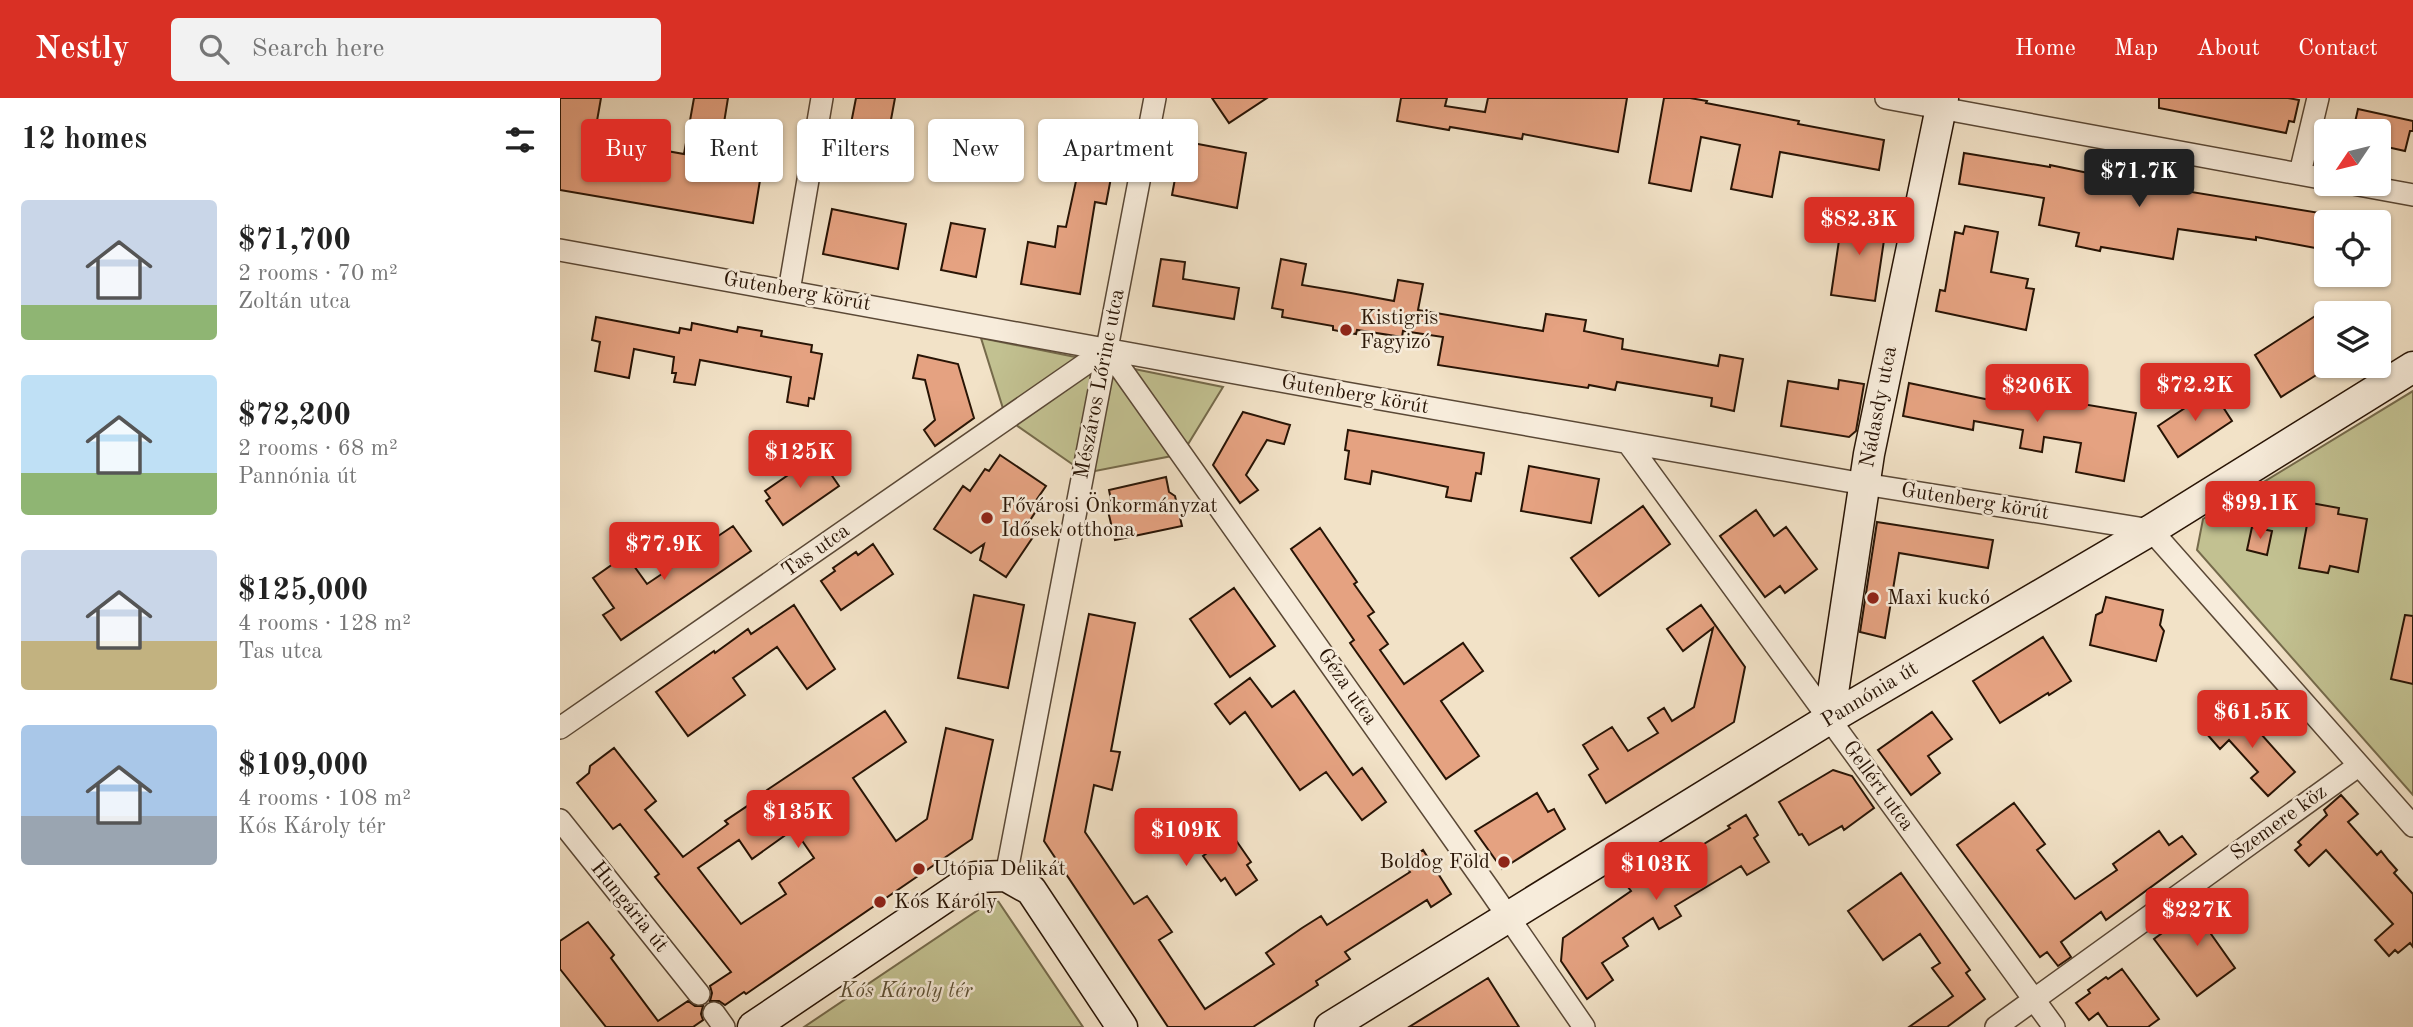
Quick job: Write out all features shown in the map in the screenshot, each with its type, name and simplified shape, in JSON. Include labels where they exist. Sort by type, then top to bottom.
[{"type":"street","points":[[789,291],[822,98]]},
{"type":"street","name":"Mészáros Lőrinc utca","points":[[1006,876],[1155,98]]},
{"type":"street","points":[[1886,98],[1942,103],[2314,176]]},
{"type":"street","points":[[2300,173],[2318,98]]},
{"type":"street","name":"Nádasdy utca","points":[[1829,719],[1864,484],[1942,103]]},
{"type":"street","points":[[2391,191],[2413,195]]},
{"type":"street","name":"Gutenberg körút","points":[[560,250],[1628,443],[2151,530]]},
{"type":"street","points":[[560,267],[587,254]]},
{"type":"street","name":"Tas utca","points":[[560,728],[1107,349]]},
{"type":"street","name":"Géza utca","points":[[1107,349],[1584,1027]]},
{"type":"street","name":"Pannónia út","points":[[1330,1027],[1829,719],[2151,530],[2413,367]]},
{"type":"street","name":"Gellért utca","points":[[1628,443],[2054,1027]]},
{"type":"street","points":[[2151,530],[2413,826]]},
{"type":"street","name":"Szemere köz","points":[[1996,1027],[2358,766]]},
{"type":"street","name":"Hungária út","points":[[560,820],[699,994]]},
{"type":"street","points":[[753,1027],[975,877],[1006,876],[1031,890],[1122,1027]]},
{"type":"green space","points":[[981,338],[1223,387],[1182,454],[1085,473],[1006,418]]},
{"type":"green space","points":[[2413,391],[2413,795],[2197,550],[2203,519]]},
{"type":"green space","name":"Kós Károly tér","points":[[996,898],[1083,1027],[804,1027]]},
{"type":"building","points":[[560,98],[601,98],[597,119],[581,119],[581,182],[671,182],[671,152],[684,154],[685,148],[685,182],[760,182],[753,223],[560,190]]},
{"type":"building","points":[[694,98],[728,98],[725,119],[690,119]]},
{"type":"building","points":[[856,98],[895,98],[891,119],[852,119]]},
{"type":"building","points":[[1212,98],[1267,98],[1229,123]]},
{"type":"building","points":[[1401,98],[1447,98],[1445,106],[1485,112],[1488,98],[1627,98],[1618,152],[1523,134],[1522,139],[1397,121]]},
{"type":"building","points":[[1664,98],[1707,101],[1706,103],[1799,121],[1798,124],[1884,140],[1879,170],[1780,152],[1772,197],[1731,189],[1740,145],[1701,137],[1691,191],[1649,183]]},
{"type":"building","points":[[2159,98],[2299,100],[2294,122],[2289,121],[2286,133],[2159,108]]},
{"type":"building","points":[[2358,109],[2413,121],[2413,131],[2410,131],[2405,151],[2391,148],[2391,119],[2356,119]]},
{"type":"building","points":[[1198,144],[1246,153],[1237,208],[1172,195],[1174,182],[1198,182]]},
{"type":"building","points":[[1964,153],[2050,165],[2131,182],[2314,212],[2314,248],[2256,237],[2256,240],[2178,229],[2173,259],[2101,247],[2100,251],[2076,246],[2079,233],[2039,225],[2044,198],[1959,184]]},
{"type":"building","points":[[1076,182],[1110,182],[1106,204],[1095,202],[1080,294],[1021,284],[1028,242],[1055,247],[1058,226],[1066,227]]},
{"type":"building","points":[[832,209],[906,224],[898,269],[823,254]]},
{"type":"building","points":[[1843,213],[1887,220],[1875,301],[1831,295]]},
{"type":"building","points":[[951,223],[985,229],[976,277],[941,270]]},
{"type":"building","points":[[1965,226],[1998,232],[1991,272],[2028,279],[2026,288],[2034,289],[2026,330],[1936,311],[1940,290],[1945,291],[1955,232],[1963,234]]},
{"type":"building","points":[[1161,259],[1185,262],[1183,279],[1239,288],[1234,319],[1153,306]]},
{"type":"building","points":[[1281,259],[1306,264],[1302,285],[1394,301],[1398,280],[1423,284],[1418,310],[1543,331],[1546,314],[1586,320],[1584,331],[1623,339],[1622,349],[1718,366],[1720,355],[1743,359],[1734,411],[1711,406],[1712,398],[1617,382],[1615,390],[1589,385],[1588,388],[1438,365],[1443,337],[1403,331],[1402,337],[1357,330],[1356,334],[1333,330],[1333,326],[1282,317],[1283,310],[1272,308]]},
{"type":"building","points":[[596,317],[679,333],[680,328],[691,330],[692,323],[737,332],[738,327],[762,331],[761,336],[812,345],[811,352],[822,354],[814,399],[809,398],[808,406],[787,402],[791,377],[700,360],[695,385],[674,382],[674,357],[634,349],[629,378],[595,371],[600,342],[592,340]]},
{"type":"building","points":[[2314,317],[2314,376],[2281,397],[2255,355]]},
{"type":"building","points":[[918,355],[958,364],[974,418],[935,446],[924,430],[935,420],[925,380],[913,378]]},
{"type":"building","points":[[1839,380],[1864,384],[1856,431],[1849,437],[1781,426],[1788,381],[1838,389]]},
{"type":"building","points":[[1909,383],[2009,404],[2011,392],[2136,413],[2124,481],[2076,472],[2081,443],[2044,437],[2042,452],[2020,448],[2023,430],[1974,421],[1973,430],[1903,416]]},
{"type":"building","points":[[2212,390],[2232,421],[2178,457],[2158,426]]},
{"type":"building","points":[[1243,412],[1290,425],[1284,444],[1267,440],[1246,475],[1258,490],[1240,503],[1213,465]]},
{"type":"building","points":[[1348,430],[1484,453],[1481,474],[1476,473],[1471,501],[1446,497],[1448,487],[1372,471],[1370,484],[1345,479],[1349,451],[1345,450]]},
{"type":"building","name":"Fővárosi Önkormányzat Idősek otthona","points":[[1000,455],[1046,486],[1035,502],[1040,505],[1025,528],[1035,534],[1006,577],[980,560],[984,544],[971,553],[934,529],[963,486],[970,491],[985,469],[989,471]]},
{"type":"building","points":[[813,458],[817,464],[822,461],[839,486],[783,525],[766,501],[770,498],[765,491]]},
{"type":"building","points":[[1529,466],[1599,479],[1591,523],[1521,511]]},
{"type":"building","points":[[1166,477],[1169,492],[1175,496],[1182,526],[1115,540],[1108,511],[1112,505],[1109,490]]},
{"type":"building","points":[[2311,503],[2339,508],[2338,514],[2367,519],[2358,572],[2330,566],[2328,573],[2299,568]]},
{"type":"building","points":[[1643,506],[1670,544],[1599,596],[1571,558]]},
{"type":"building","points":[[1756,510],[1774,536],[1786,527],[1817,569],[1785,593],[1780,586],[1765,597],[1720,536]]},
{"type":"building","points":[[1877,522],[1993,540],[1988,568],[1899,553],[1885,638],[1860,632]]},
{"type":"building","points":[[733,526],[751,551],[621,640],[603,615],[614,608],[593,578],[626,555],[647,584]]},
{"type":"building","points":[[2252,527],[2272,531],[2267,555],[2247,550]]},
{"type":"building","points":[[1320,528],[1374,612],[1368,616],[1388,644],[1380,650],[1404,684],[1463,643],[1483,671],[1441,701],[1479,756],[1446,779],[1350,643],[1354,640],[1291,549]]},
{"type":"building","points":[[873,544],[893,574],[841,610],[821,581],[835,571],[833,568]]},
{"type":"building","points":[[1234,588],[1275,646],[1230,677],[1190,619]]},
{"type":"building","points":[[974,595],[1024,605],[1008,688],[958,678]]},
{"type":"building","points":[[2106,597],[2163,610],[2160,625],[2164,631],[2156,661],[2090,645],[2096,615],[2102,612]]},
{"type":"building","points":[[794,605],[835,669],[807,689],[777,647],[733,678],[745,695],[688,736],[656,692],[748,629],[751,634]]},
{"type":"building","points":[[1701,605],[1745,667],[1734,722],[1606,803],[1589,775],[1598,769],[1583,745],[1612,727],[1628,751],[1658,733],[1648,718],[1664,708],[1672,721],[1694,707],[1713,628],[1683,651],[1667,629]]},
{"type":"building","points":[[1089,614],[1135,623],[1111,751],[1120,752],[1112,790],[1094,785],[1085,832],[1134,904],[1147,896],[1172,932],[1159,940],[1205,1009],[1274,964],[1266,953],[1302,928],[1321,916],[1327,925],[1410,872],[1404,863],[1423,850],[1451,894],[1431,907],[1427,900],[1345,952],[1350,959],[1316,981],[1318,985],[1253,1027],[1168,1027],[1044,841]]},
{"type":"building","points":[[2405,615],[2413,616],[2413,684],[2391,679]]},
{"type":"building","points":[[2043,637],[2071,681],[2000,723],[1973,681]]},
{"type":"building","points":[[1250,678],[1272,707],[1294,691],[1353,775],[1362,768],[1386,802],[1362,820],[1326,772],[1300,790],[1245,712],[1230,724],[1215,704]]},
{"type":"building","points":[[2236,706],[2295,772],[2268,796],[2251,778],[2258,772],[2229,740],[2220,749],[2206,733]]},
{"type":"building","points":[[885,711],[906,742],[853,778],[896,841],[927,819],[946,728],[993,740],[972,839],[746,994],[744,992],[725,1005],[719,1001],[710,1001],[710,986],[731,972],[655,877],[659,874],[620,824],[613,829],[577,783],[589,773],[590,766],[614,748],[656,801],[645,810],[683,857],[728,824],[725,821],[768,792],[767,790]],"holes":[[[794,829],[814,858],[779,883],[786,894],[741,924],[698,868],[739,840],[752,859]]]},
{"type":"building","points":[[1932,712],[1952,739],[1928,756],[1940,773],[1911,795],[1878,750]]},
{"type":"building","points":[[1833,770],[1852,776],[1874,808],[1844,830],[1842,826],[1809,845],[1802,834],[1799,835],[1779,802]]},
{"type":"building","points":[[1537,793],[1548,812],[1554,809],[1565,829],[1502,869],[1475,831]]},
{"type":"building","points":[[2341,795],[2358,814],[2348,822],[2377,855],[2381,851],[2397,870],[2394,873],[2413,894],[2413,947],[2410,943],[2398,953],[2395,950],[2389,956],[2375,940],[2393,924],[2326,850],[2309,866],[2295,850],[2301,845],[2298,842],[2327,815],[2324,810]]},
{"type":"building","points":[[2014,803],[2045,844],[2037,850],[2075,899],[2117,870],[2113,864],[2159,831],[2169,845],[2182,836],[2196,854],[2106,920],[2101,912],[2061,942],[2071,957],[2058,966],[2047,952],[2040,957],[1957,845]]},
{"type":"building","points":[[1746,815],[1758,835],[1754,838],[1769,862],[1747,875],[1741,866],[1675,906],[1681,916],[1659,929],[1653,918],[1623,938],[1628,946],[1602,963],[1613,980],[1587,999],[1561,961],[1563,938],[1631,891],[1628,887],[1646,876],[1648,878],[1730,828],[1728,826]]},
{"type":"building","points":[[1217,823],[1228,839],[1233,836],[1251,862],[1247,865],[1257,880],[1236,895],[1225,878],[1221,881],[1203,856],[1207,853],[1196,837]]},
{"type":"building","points":[[1901,873],[1970,970],[1966,973],[1985,999],[1947,1027],[1909,1027],[1953,996],[1932,968],[1940,963],[1920,934],[1883,960],[1848,911]]},
{"type":"building","points":[[2209,899],[2226,923],[2211,934],[2235,968],[2197,996],[2154,939]]},
{"type":"building","points":[[588,922],[614,955],[611,958],[658,1021],[688,1001],[695,1006],[703,1006],[703,1020],[693,1027],[606,1027],[560,969],[560,941]]},
{"type":"building","points":[[2122,969],[2159,1019],[2148,1027],[2108,1027],[2098,1013],[2089,1020],[2076,1003],[2090,993],[2088,990]]},
{"type":"building","points":[[1488,978],[1519,1027],[1409,1027]]},
{"type":"place","name":"Kistigris Fagyizó","points":[[1346,330]]},
{"type":"place","name":"Fővárosi Önkormányzat Idősek otthona","points":[[987,518]]},
{"type":"place","name":"Maxi kuckó","points":[[1873,598]]},
{"type":"place","name":"Boldog Föld","points":[[1504,862]]},
{"type":"place","name":"Utópia Delikát","points":[[919,869]]},
{"type":"place","name":"Kós Károly","points":[[880,902]]}]
